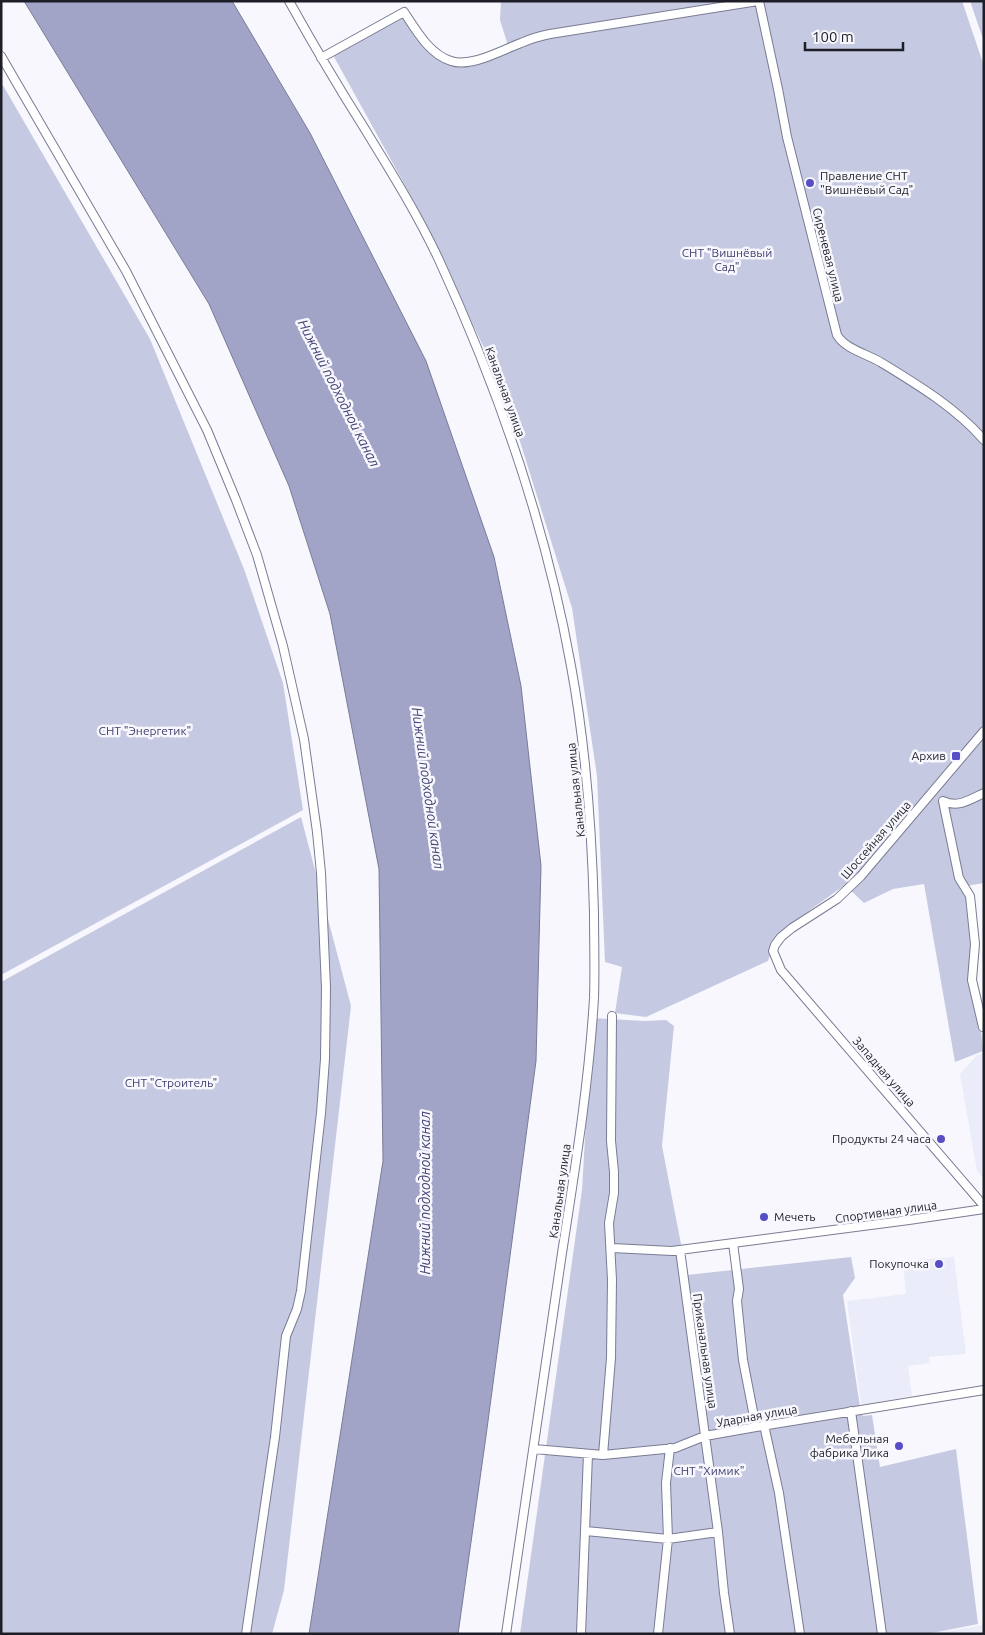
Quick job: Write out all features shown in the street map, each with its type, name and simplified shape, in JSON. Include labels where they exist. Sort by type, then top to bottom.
[{"type":"street","name":"Канальная улица","points":[[289,1],[428,236],[458,302],[491,383],[518,462],[548,561],[568,650],[585,763],[592,843],[594,1001],[581,1123],[506,1634]]},
{"type":"street","points":[[321,58],[404,12],[430,46],[445,58],[458,62],[482,58],[550,34],[759,1]]},
{"type":"street","name":"Сиреневая улица","points":[[759,1],[787,137],[837,335],[845,344],[881,362],[947,406],[969,424],[984,440]]},
{"type":"street","points":[[1,56],[129,276],[212,441],[256,556],[283,646],[304,739],[321,873],[326,988],[320,1122],[300,1291],[297,1309],[286,1336],[275,1437],[246,1634]]},
{"type":"street","name":"Шоссейная улица","points":[[773,951],[775,945],[785,933],[837,899],[861,876],[984,731]]},
{"type":"street","points":[[934,791],[943,801],[952,805],[968,801],[984,793]]},
{"type":"street","points":[[943,801],[959,878],[970,896],[975,944],[972,980],[983,1027]]},
{"type":"street","name":"Западная улица","points":[[773,951],[781,970],[984,1208]]},
{"type":"street","points":[[603,1455],[611,1358],[612,1248],[609,1223],[614,1193],[611,1141],[612,1016]]},
{"type":"street","name":"Спортивная улица","points":[[612,1248],[672,1251],[984,1208]]},
{"type":"street","points":[[733,1243],[739,1289],[737,1301],[742,1351],[756,1427]]},
{"type":"street","name":"Приканальная улица","points":[[680,1250],[730,1634]]},
{"type":"street","name":"Ударная улица","points":[[534,1448],[603,1455],[675,1448],[705,1436],[984,1390]]},
{"type":"street","points":[[851,1411],[882,1634]]},
{"type":"street","points":[[764,1425],[779,1492],[800,1634]]},
{"type":"street","points":[[658,1634],[668,1539],[666,1483],[670,1448]]},
{"type":"street","points":[[581,1634],[588,1454]]},
{"type":"street","points":[[586,1531],[668,1539],[718,1532]]},
{"type":"shaded area","points":[[984,1054],[984,1179],[977,1171],[960,1074],[977,1055]]},
{"type":"shaded area","points":[[954,1257],[966,1354],[929,1357],[930,1363],[908,1366],[912,1396],[861,1405],[847,1301],[906,1294],[903,1261]]},
{"type":"shaded area","points":[[984,1625],[984,1634],[929,1634]]},
{"type":"green space","name":"СНТ \"Вишнёвый Сад\"","points":[[501,1],[962,1],[984,66],[984,883],[966,886],[983,1051],[955,1062],[924,884],[893,889],[864,903],[845,885],[786,927],[776,938],[768,961],[646,1017],[615,1013],[622,967],[605,962],[597,776],[572,608],[503,387],[407,189],[333,55],[391,21],[409,16],[433,49],[453,63],[485,62],[510,52],[500,20]]},
{"type":"green space","points":[[970,1],[984,1],[984,41],[982,36]]},
{"type":"green space","name":"СНТ \"Энергетик\"","points":[[1,82],[150,339],[244,569],[283,683],[303,810],[1,975]]},
{"type":"green space","name":"СНТ \"Строитель\"","points":[[301,817],[351,1006],[284,1590],[272,1634],[1,1634],[1,982]]},
{"type":"green space","name":"СНТ \"Химик\"","points":[[592,1018],[644,1021],[666,1020],[674,1026],[662,1146],[687,1275],[851,1257],[855,1278],[843,1295],[860,1407],[863,1416],[872,1415],[880,1467],[956,1449],[978,1624],[927,1634],[520,1634],[582,1190]]},
{"type":"water","name":"Нижний подходной канал","points":[[24,1],[232,1],[310,133],[426,361],[494,557],[521,686],[541,866],[536,1061],[458,1634],[309,1634],[383,1161],[379,869],[330,614],[289,486],[209,304]]},
{"type":"place","name":"Правление СНТ \"Вишнёвый Сад\"","points":[[810,183]]},
{"type":"place","name":"Архив","points":[[956,756]]},
{"type":"place","name":"Продукты 24 часа","points":[[941,1139]]},
{"type":"place","name":"Мечеть","points":[[764,1217]]},
{"type":"place","name":"Покупочка","points":[[939,1264]]},
{"type":"place","name":"Мебельная фабрика Лика","points":[[899,1446]]}]
